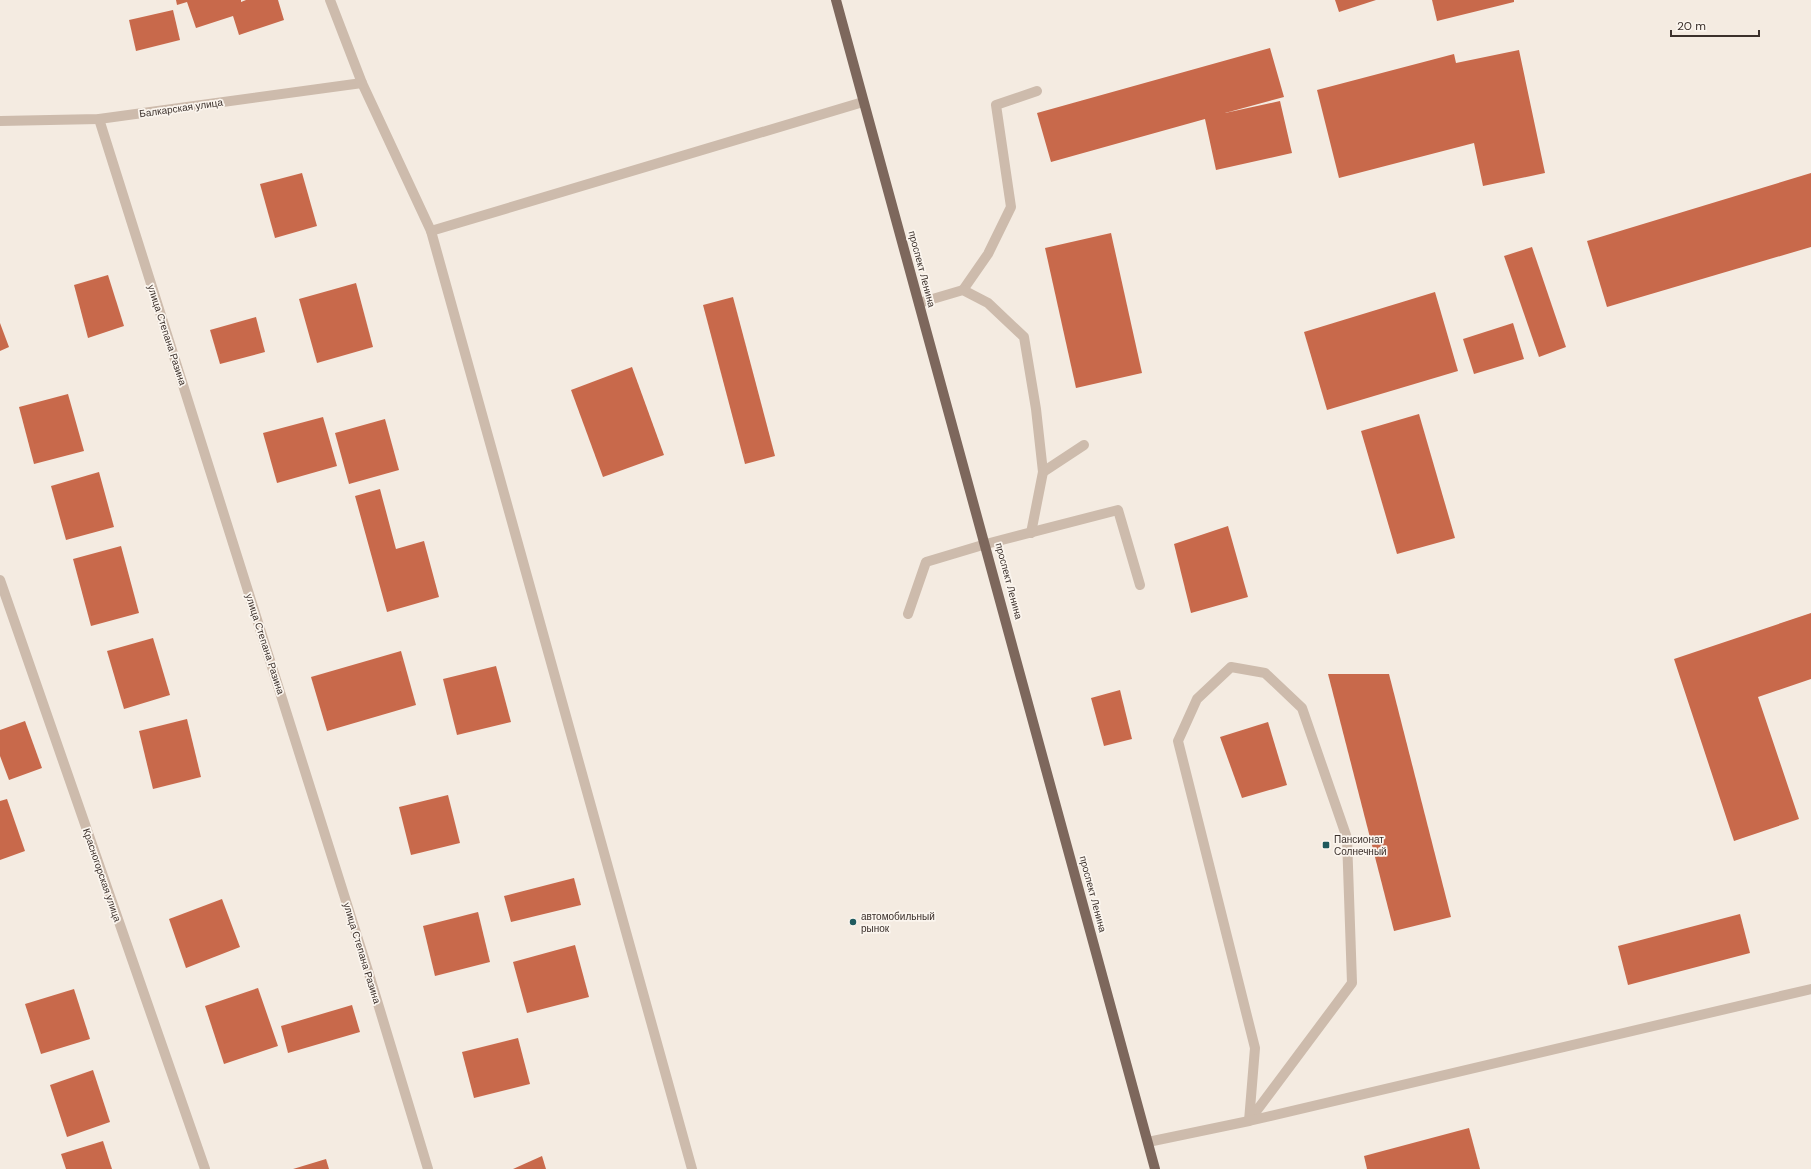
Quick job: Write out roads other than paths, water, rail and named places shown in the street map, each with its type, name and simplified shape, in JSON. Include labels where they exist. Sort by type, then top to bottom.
[{"type":"main road","name":"проспект Ленина","points":[[836,0],[986,544],[1155,1169]]},
{"type":"street","points":[[330,0],[362,83],[430,231],[692,1169]]},
{"type":"street","name":"Балкарская улица","points":[[0,121],[99,119],[362,83]]},
{"type":"street","points":[[919,303],[963,290],[988,254],[1011,206],[996,105],[1037,91]]},
{"type":"street","points":[[430,231],[863,102]]},
{"type":"street","name":"улица Степана Разина","points":[[99,119],[369,974],[428,1169]]},
{"type":"street","points":[[963,290],[988,303],[1024,336],[1036,409],[1043,472],[1031,533]]},
{"type":"street","points":[[1043,472],[1084,445]]},
{"type":"street","points":[[908,614],[926,562],[986,544],[1118,510],[1140,585]]},
{"type":"street","name":"Красногорская улица","points":[[0,580],[205,1169]]},
{"type":"street","points":[[1231,667],[1265,673],[1302,708],[1347,838],[1352,983],[1249,1121],[1254,1048],[1178,741],[1197,699],[1231,667]]},
{"type":"street","points":[[1148,1142],[1249,1121],[1811,989]]},
{"type":"place","name":"Пансионат Солнечный","points":[[1326,845]]},
{"type":"place","name":"автомобильный рынок","points":[[853,922]]}]
